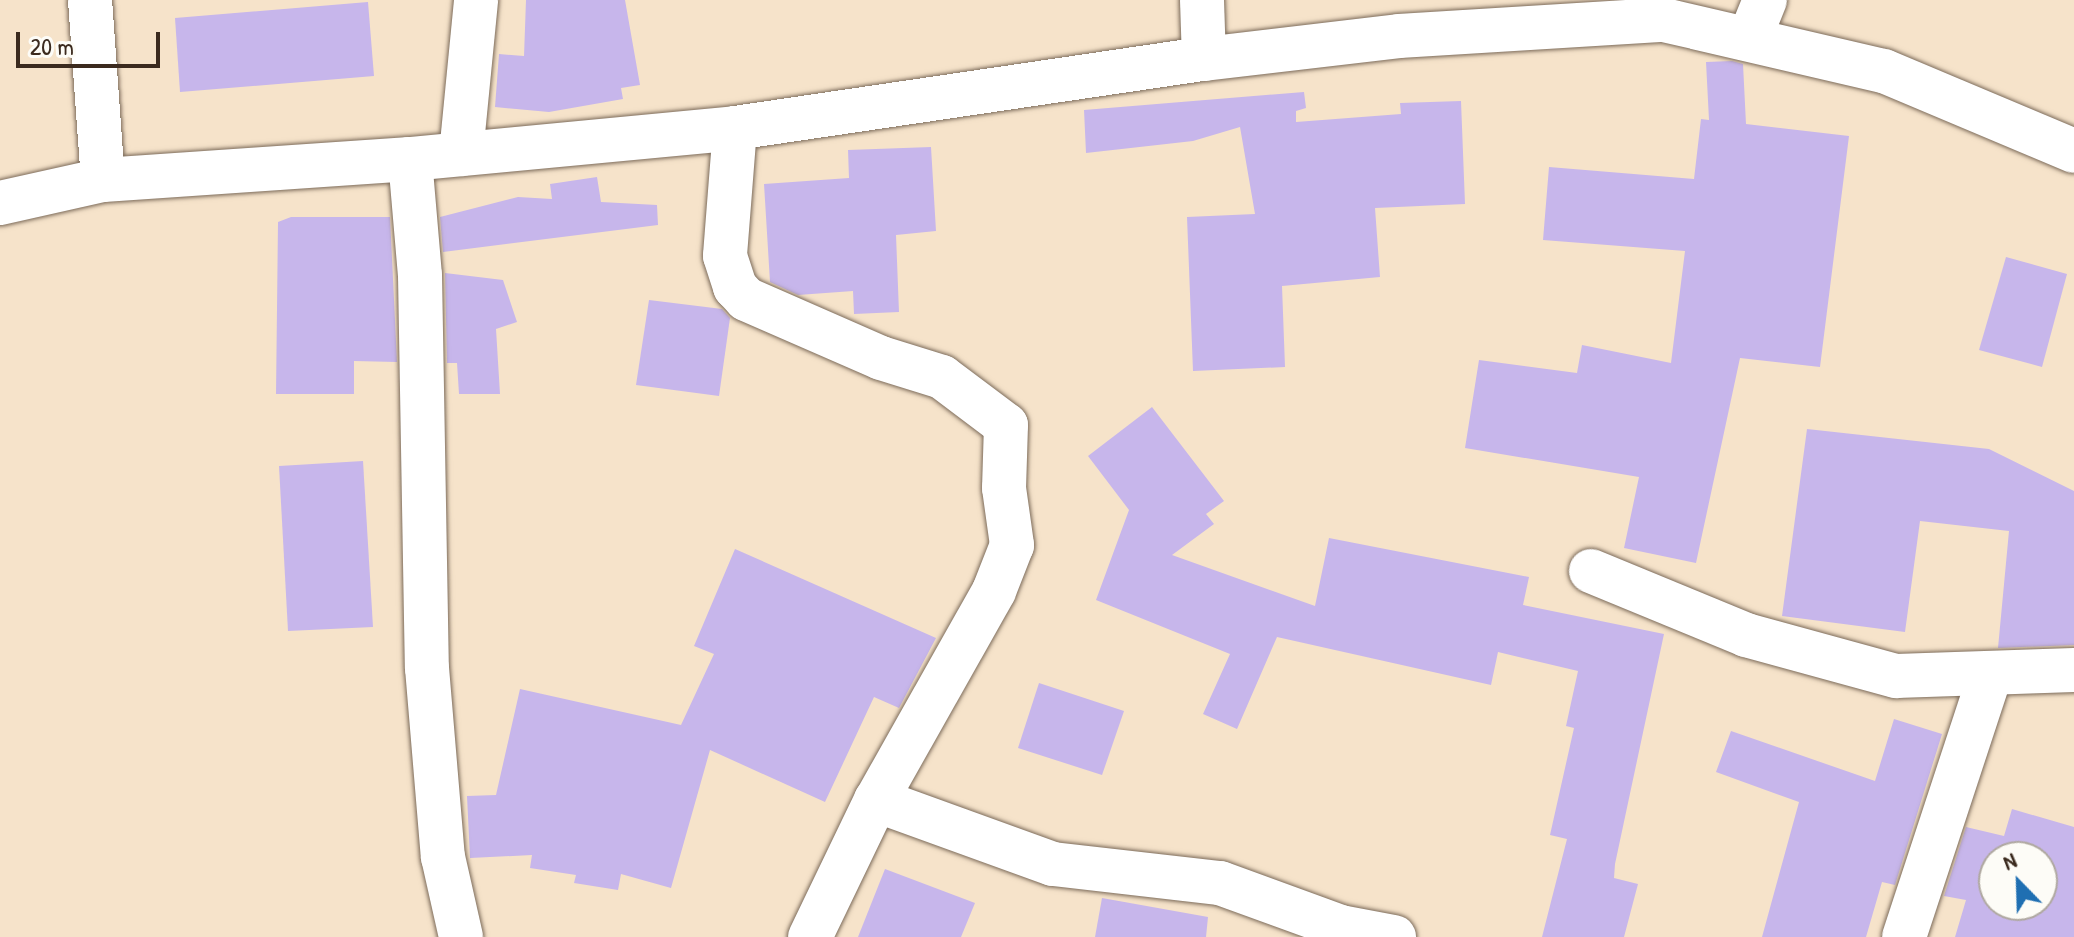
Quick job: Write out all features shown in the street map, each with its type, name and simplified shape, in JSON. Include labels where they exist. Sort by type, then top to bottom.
[{"type":"street","points":[[90,0],[103,180]]},
{"type":"street","points":[[461,154],[476,0]]},
{"type":"street","points":[[1202,0],[1204,59]]},
{"type":"street","points":[[0,203],[103,180],[410,159],[735,128],[1204,59],[1399,36],[1664,20],[1757,19],[2074,151]]},
{"type":"street","points":[[735,128],[725,256],[735,287],[746,299],[881,358],[942,377],[1006,425],[1004,488],[1012,545],[994,591],[876,800],[810,937]]},
{"type":"street","points":[[410,159],[420,275],[427,668],[443,857],[461,937]]},
{"type":"street","points":[[1591,571],[1746,635],[1896,676],[2074,670]]},
{"type":"street","points":[[1904,937],[1990,675]]},
{"type":"street","points":[[876,800],[1053,864],[1220,883],[1341,927],[1394,937]]},
{"type":"building","points":[[526,0],[625,0],[640,85],[621,88],[623,99],[549,112],[495,107],[499,54],[524,56]]},
{"type":"building","points":[[368,2],[374,76],[180,92],[175,18]]},
{"type":"building","points":[[1732,61],[1743,64],[1746,124],[1849,136],[1820,367],[1740,358],[1696,563],[1624,548],[1639,477],[1465,448],[1479,360],[1577,373],[1582,345],[1671,363],[1685,251],[1543,240],[1549,167],[1694,179],[1701,119],[1709,120],[1706,62]]},
{"type":"building","points":[[1304,92],[1306,108],[1296,111],[1296,122],[1401,114],[1400,103],[1461,101],[1465,204],[1375,208],[1380,277],[1282,286],[1285,367],[1193,371],[1187,217],[1255,214],[1240,127],[1193,141],[1086,153],[1084,110]]},
{"type":"building","points":[[931,147],[936,231],[896,235],[899,312],[854,314],[853,291],[798,295],[770,282],[764,184],[849,178],[848,150]]},
{"type":"building","points":[[597,177],[601,202],[657,205],[658,225],[443,252],[440,217],[518,197],[552,199],[550,184]]},
{"type":"building","points":[[291,217],[390,217],[397,362],[354,361],[354,394],[276,394],[278,222]]},
{"type":"building","points":[[2006,257],[2067,274],[2042,367],[1979,350]]},
{"type":"building","points":[[445,273],[503,280],[517,322],[496,329],[500,394],[459,394],[457,363],[447,363]]},
{"type":"building","points":[[649,300],[722,309],[730,318],[719,396],[636,385]]},
{"type":"building","points":[[1152,407],[1224,501],[1206,514],[1214,524],[1172,555],[1315,606],[1329,538],[1529,577],[1523,605],[1664,634],[1615,864],[1614,878],[1638,884],[1624,937],[1542,937],[1567,839],[1550,835],[1574,728],[1566,726],[1578,671],[1498,652],[1491,685],[1277,637],[1237,729],[1203,714],[1230,654],[1096,600],[1129,510],[1088,456]]},
{"type":"building","points":[[1807,429],[1989,449],[2074,491],[2074,645],[1998,648],[2009,531],[1920,521],[1905,632],[1782,616]]},
{"type":"building","points":[[363,461],[373,627],[288,631],[279,466]]},
{"type":"building","points":[[735,549],[936,638],[899,708],[874,697],[825,802],[710,750],[671,888],[621,874],[618,890],[574,883],[576,875],[530,868],[532,855],[470,858],[467,796],[496,795],[520,689],[681,725],[714,654],[694,646]]},
{"type":"building","points":[[1039,683],[1124,711],[1102,775],[1018,748]]},
{"type":"building","points":[[1894,719],[1942,734],[1895,885],[1882,882],[1866,937],[1762,937],[1799,802],[1716,772],[1731,731],[1875,781]]},
{"type":"building","points":[[2012,809],[2074,827],[2074,937],[1955,937],[1966,900],[1944,896],[1966,827],[2004,836]]},
{"type":"building","points":[[885,869],[975,903],[961,937],[858,937]]},
{"type":"building","points":[[1102,898],[1208,917],[1206,937],[1095,937]]}]
